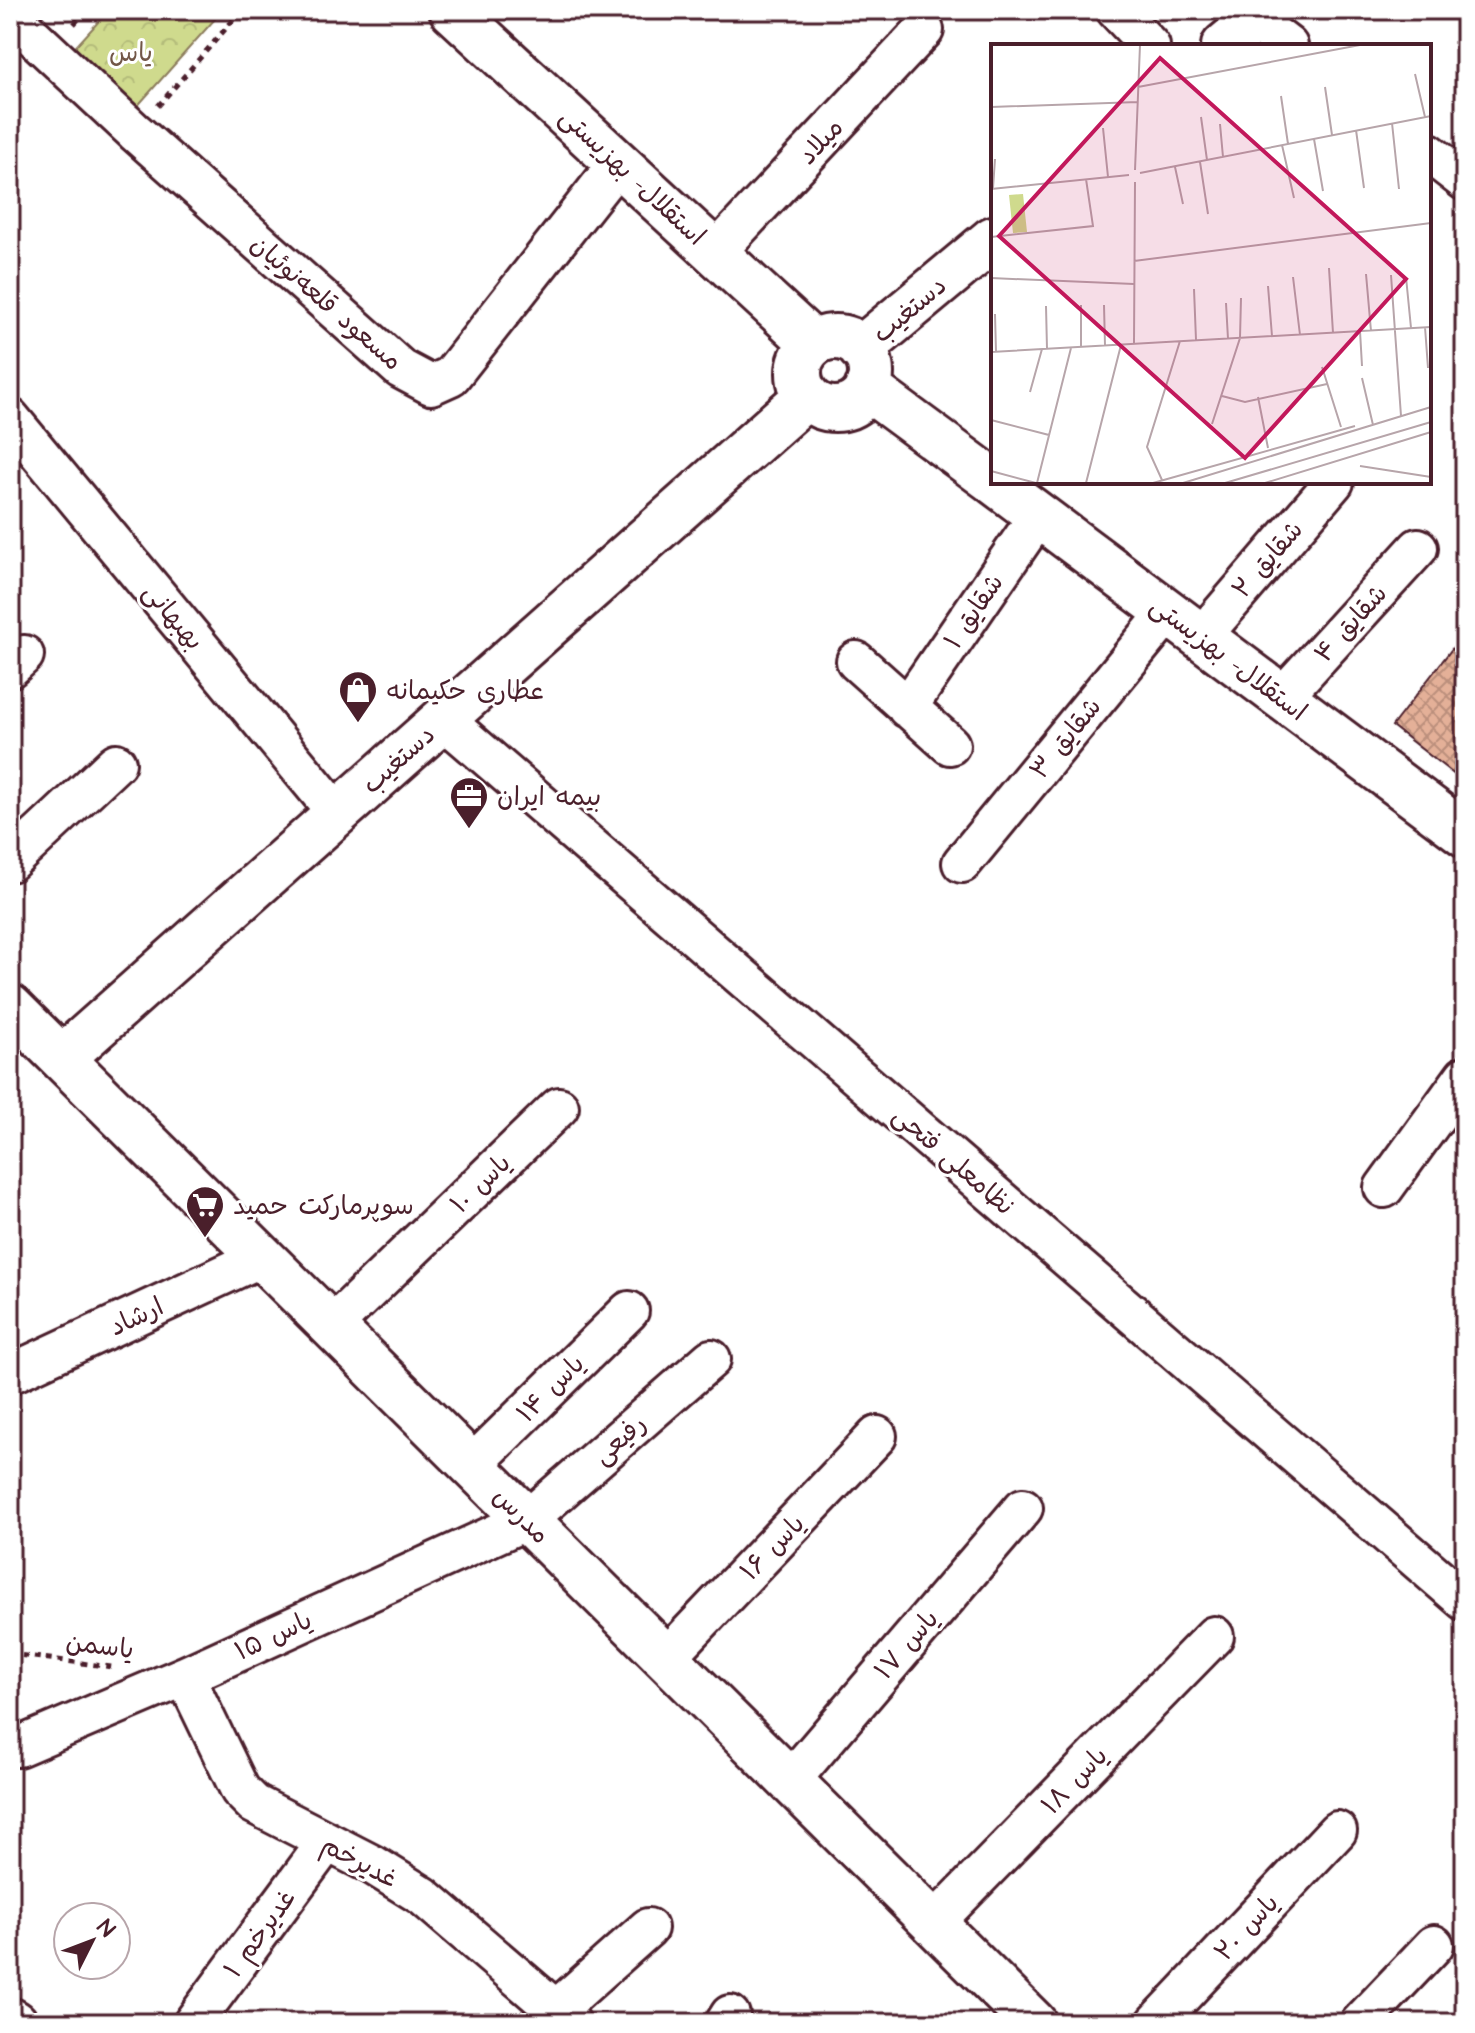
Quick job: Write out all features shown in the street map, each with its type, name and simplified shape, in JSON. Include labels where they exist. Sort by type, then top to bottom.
[{"type":"street","name":"استقلال- بهزیستی","points":[[452,10],[813,343]]},
{"type":"street","points":[[1116,10],[1148,44]]},
{"type":"street","name":"مسعود قلعه‌نوئیان","points":[[10,15],[135,132],[401,369],[431,385],[451,376],[619,162]]},
{"type":"street","name":"میلاد","points":[[716,252],[924,30]]},
{"type":"street","points":[[1431,155],[1465,181]]},
{"type":"street","name":"دستغیب","points":[[864,368],[991,241]]},
{"type":"street","points":[[833,336],[843,338],[864,368],[852,404],[841,408],[817,404],[807,396],[798,374],[800,362],[813,343],[833,336]]},
{"type":"street","name":"استقلال- بهزیستی","points":[[864,368],[991,479]]},
{"type":"street","name":"دستغیب","points":[[62,1058],[807,396]]},
{"type":"street","name":"بهبهانی","points":[[10,418],[337,813]]},
{"type":"street","name":"استقلال- بهزیستی","points":[[997,484],[1465,834]]},
{"type":"street","name":"شقایق ۲","points":[[1185,625],[1332,484]]},
{"type":"street","name":"شقایق ۱","points":[[907,708],[1039,515]]},
{"type":"street","name":"شقایق ۴","points":[[1282,697],[1418,548]]},
{"type":"street","name":"شقایق ۳","points":[[962,863],[1185,625]]},
{"type":"street","points":[[856,661],[950,745]]},
{"type":"street","name":"نظامعلی فتحی","points":[[443,719],[1465,1601]]},
{"type":"street","points":[[10,862],[116,763]]},
{"type":"street","name":"مدرس","points":[[10,1007],[1034,2023]]},
{"type":"street","points":[[1384,1188],[1465,1076]]},
{"type":"street","name":"یاس ۱۰","points":[[332,1326],[559,1107]]},
{"type":"street","name":"ارشاد","points":[[10,1374],[262,1257]]},
{"type":"street","name":"یاس ۱۴","points":[[472,1465],[629,1311]]},
{"type":"street","name":"رفیعی","points":[[527,1520],[711,1359]]},
{"type":"street","name":"یاس ۱۶","points":[[666,1658],[877,1436]]},
{"type":"street","name":"یاس ۱۷","points":[[790,1781],[1023,1508]]},
{"type":"street","name":"یاس ۱۵","points":[[18,1747],[185,1676],[527,1520]]},
{"type":"street","name":"یاس ۱۸","points":[[934,1923],[1214,1636]]},
{"type":"street","name":"غدیرخم","points":[[185,1676],[240,1790],[274,1817],[373,1865],[423,1896],[564,2017]]},
{"type":"street","name":"یاس ۲۰","points":[[1156,2023],[1337,1831]]},
{"type":"street","name":"غدیرخم ۱","points":[[193,2023],[326,1843]]},
{"type":"street","points":[[564,2017],[648,1928]]},
{"type":"street","points":[[1360,2023],[1434,1945]]},
{"type":"path","points":[[135,132],[242,10]]},
{"type":"path","name":"یاسمن","points":[[10,1654],[127,1668]]},
{"type":"green space","name":"یاس","points":[[109,10],[223,10],[133,111],[70,53]]},
{"type":"building","points":[[1465,632],[1465,783],[1392,726]]},
{"type":"place","name":"عطاری حکیمانه","points":[[358,724]]},
{"type":"place","name":"بیمه ایران","points":[[469,830]]},
{"type":"place","name":"سوپرمارکت حمید","points":[[205,1239]]}]
